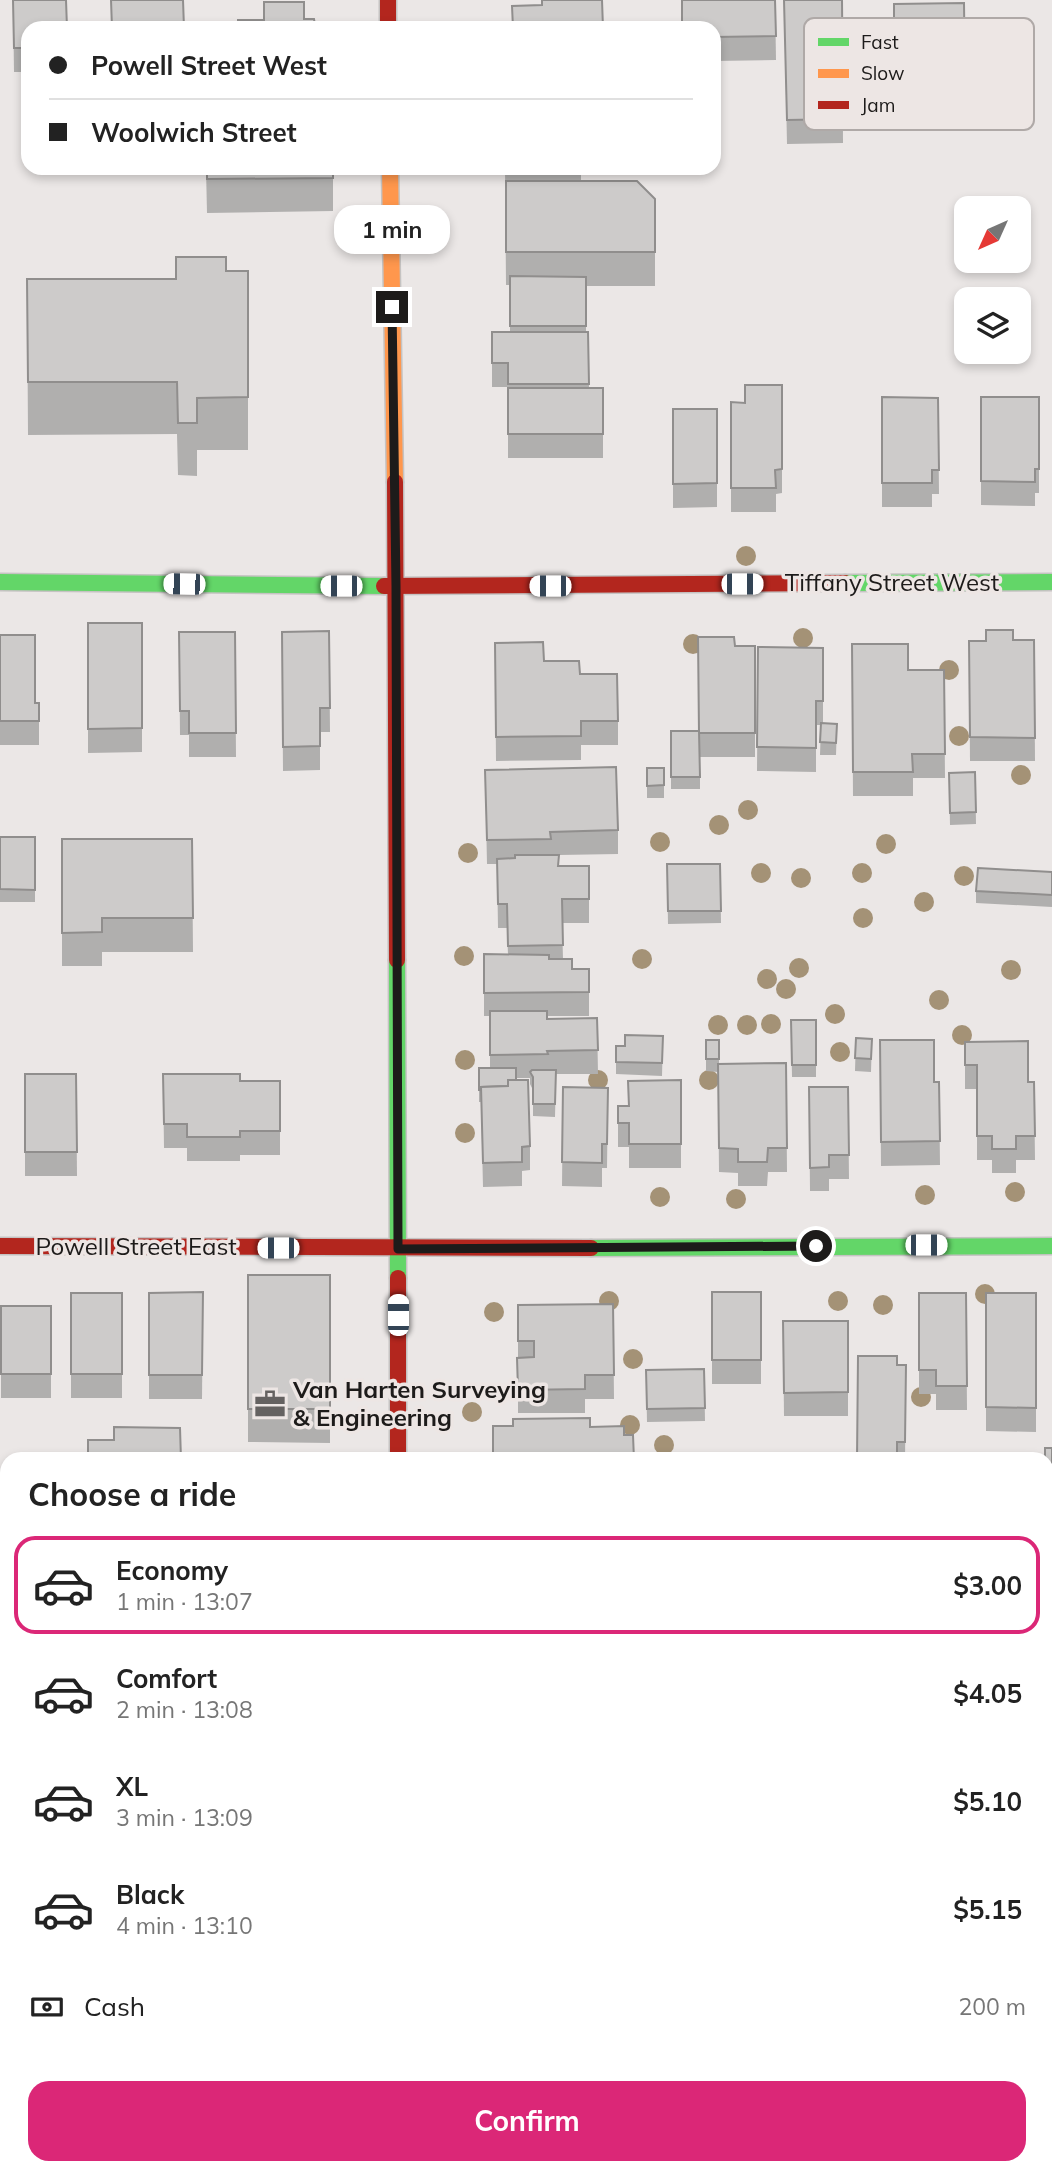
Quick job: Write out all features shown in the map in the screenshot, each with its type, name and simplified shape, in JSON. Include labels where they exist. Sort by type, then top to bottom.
[{"type":"street","points":[[388,0],[388,21]]},
{"type":"street","points":[[390,175],[396,586],[398,1452]]},
{"type":"street","name":"Tiffany Street West","points":[[0,582],[396,586],[1052,583]]},
{"type":"street","name":"Powell Street East","points":[[0,1245],[398,1249],[1052,1246]]},
{"type":"building","points":[[13,0],[66,0],[67,21],[21,21],[21,48],[14,48]]},
{"type":"building","points":[[111,0],[183,0],[184,21],[112,21]]},
{"type":"building","points":[[542,0],[602,0],[603,21],[513,21],[512,6],[542,5]]},
{"type":"building","points":[[682,0],[775,0],[776,36],[721,37],[721,21],[682,21]]},
{"type":"building","points":[[784,0],[842,0],[842,18],[804,18],[804,120],[787,120]]},
{"type":"building","points":[[264,2],[304,2],[304,19],[314,21],[238,21],[264,20]]},
{"type":"building","points":[[964,3],[964,18],[894,18],[894,4]]},
{"type":"building","points":[[207,175],[333,175],[333,178],[207,179]]},
{"type":"building","points":[[506,181],[637,181],[655,199],[655,252],[506,252]]},
{"type":"building","points":[[176,257],[226,257],[226,271],[248,271],[248,397],[197,398],[197,423],[178,423],[177,382],[28,382],[27,279],[176,279]]},
{"type":"building","points":[[510,276],[586,277],[586,326],[510,326]]},
{"type":"building","points":[[492,332],[588,332],[589,384],[508,384],[508,363],[492,363]]},
{"type":"building","points":[[745,385],[782,385],[782,469],[775,470],[776,488],[731,488],[731,402],[745,403]]},
{"type":"building","points":[[508,388],[603,388],[603,434],[508,434]]},
{"type":"building","points":[[882,397],[938,398],[939,470],[932,470],[932,483],[882,483]]},
{"type":"building","points":[[981,397],[1039,397],[1039,469],[1035,469],[1035,482],[981,481]]},
{"type":"building","points":[[673,409],[717,409],[717,483],[673,484]]},
{"type":"building","points":[[88,623],[142,623],[142,728],[88,729]]},
{"type":"building","points":[[986,630],[1013,630],[1013,640],[1034,640],[1035,738],[970,737],[969,641],[986,641]]},
{"type":"building","points":[[329,631],[330,708],[320,708],[320,746],[283,747],[282,632]]},
{"type":"building","points":[[179,632],[235,632],[236,733],[189,733],[189,711],[180,711]]},
{"type":"building","points":[[0,635],[35,635],[35,703],[39,703],[39,721],[0,721]]},
{"type":"building","points":[[698,637],[734,637],[735,646],[755,646],[755,733],[699,733]]},
{"type":"building","points":[[543,642],[544,661],[579,661],[580,674],[617,674],[618,721],[581,721],[581,736],[496,737],[495,643]]},
{"type":"building","points":[[852,644],[908,644],[908,670],[944,670],[945,754],[912,754],[913,772],[853,772]]},
{"type":"building","points":[[758,647],[823,648],[823,701],[816,701],[816,748],[757,747]]},
{"type":"building","points":[[821,723],[837,724],[836,743],[820,742]]},
{"type":"building","points":[[671,731],[699,731],[700,777],[671,777]]},
{"type":"building","points":[[616,767],[618,830],[550,832],[551,839],[487,840],[485,770]]},
{"type":"building","points":[[647,768],[664,768],[664,785],[647,786]]},
{"type":"building","points":[[975,772],[976,812],[950,813],[949,773]]},
{"type":"building","points":[[0,837],[35,837],[35,890],[0,889]]},
{"type":"building","points":[[62,839],[192,839],[193,918],[102,918],[102,932],[62,933]]},
{"type":"building","points":[[515,855],[559,855],[558,866],[589,866],[589,899],[562,899],[563,945],[508,946],[507,904],[498,904],[497,859],[515,858]]},
{"type":"building","points":[[667,864],[720,864],[721,911],[668,911]]},
{"type":"building","points":[[978,868],[1052,872],[1052,895],[976,891]]},
{"type":"building","points":[[484,954],[549,955],[549,959],[572,959],[572,969],[589,969],[589,992],[484,993]]},
{"type":"building","points":[[490,1011],[547,1011],[547,1019],[597,1018],[598,1050],[490,1055]]},
{"type":"building","points":[[791,1020],[816,1020],[816,1065],[792,1065]]},
{"type":"building","points":[[625,1035],[663,1036],[662,1063],[616,1062],[616,1046],[625,1046]]},
{"type":"building","points":[[856,1038],[872,1039],[871,1059],[855,1058]]},
{"type":"building","points":[[706,1040],[719,1040],[719,1059],[706,1059]]},
{"type":"building","points":[[880,1040],[934,1040],[934,1082],[939,1082],[940,1141],[881,1142]]},
{"type":"building","points":[[1028,1041],[1028,1082],[1034,1082],[1035,1136],[1016,1136],[1016,1149],[992,1149],[992,1136],[977,1136],[977,1065],[965,1065],[965,1042]]},
{"type":"building","points":[[786,1063],[787,1148],[768,1148],[767,1162],[738,1162],[738,1149],[719,1148],[718,1064]]},
{"type":"building","points":[[479,1068],[516,1068],[516,1080],[508,1080],[508,1086],[481,1087],[479,1090]]},
{"type":"building","points":[[532,1070],[556,1070],[555,1104],[533,1104]]},
{"type":"building","points":[[25,1074],[76,1074],[77,1152],[25,1152]]},
{"type":"building","points":[[163,1074],[240,1074],[240,1081],[280,1081],[280,1131],[240,1131],[240,1137],[187,1137],[187,1124],[164,1124]]},
{"type":"building","points":[[508,1080],[528,1080],[530,1146],[522,1147],[522,1162],[483,1163],[481,1087],[508,1086]]},
{"type":"building","points":[[681,1080],[681,1144],[629,1144],[629,1123],[618,1123],[618,1106],[629,1106],[628,1081]]},
{"type":"building","points":[[563,1087],[608,1088],[607,1144],[602,1144],[602,1163],[562,1162]]},
{"type":"building","points":[[809,1087],[848,1087],[849,1155],[829,1155],[829,1167],[810,1168]]},
{"type":"building","points":[[248,1275],[330,1275],[330,1409],[248,1409]]},
{"type":"building","points":[[203,1292],[202,1375],[149,1375],[149,1293]]},
{"type":"building","points":[[712,1292],[761,1292],[761,1360],[712,1360]]},
{"type":"building","points":[[71,1293],[122,1293],[122,1374],[71,1374]]},
{"type":"building","points":[[919,1293],[966,1293],[967,1386],[936,1386],[936,1370],[919,1370]]},
{"type":"building","points":[[986,1293],[1036,1293],[1036,1408],[986,1407]]},
{"type":"building","points":[[613,1304],[614,1375],[585,1375],[585,1389],[518,1390],[517,1358],[534,1357],[534,1341],[518,1341],[518,1305]]},
{"type":"building","points":[[1,1306],[51,1306],[51,1374],[1,1374]]},
{"type":"building","points":[[783,1321],[848,1321],[848,1392],[784,1393]]},
{"type":"building","points":[[858,1356],[897,1356],[897,1365],[906,1365],[905,1442],[897,1442],[897,1452],[857,1452]]},
{"type":"building","points":[[704,1369],[705,1408],[647,1409],[646,1370]]},
{"type":"building","points":[[590,1418],[590,1427],[624,1426],[624,1435],[633,1435],[634,1452],[493,1452],[493,1426],[513,1426],[513,1419]]},
{"type":"building","points":[[114,1427],[180,1428],[181,1452],[88,1452],[88,1440],[114,1440]]},
{"type":"traffic: fast","points":[[0,582],[384,586]]},
{"type":"traffic: fast","points":[[845,583],[1052,582]]},
{"type":"traffic: fast","points":[[397,960],[398,1278]]},
{"type":"traffic: fast","points":[[591,1248],[1052,1246]]},
{"type":"traffic: slow","points":[[390,175],[395,482]]},
{"type":"traffic: jam","points":[[388,0],[388,21]]},
{"type":"traffic: jam","points":[[395,482],[397,960]]},
{"type":"traffic: jam","points":[[384,586],[845,583]]},
{"type":"traffic: jam","points":[[0,1246],[591,1248]]},
{"type":"traffic: jam","points":[[398,1278],[398,1452]]},
{"type":"place","name":"Van Harten Surveying & Engineering","points":[[270,1404]]},
{"type":"route","points":[[392,307],[396,586],[398,1249],[816,1246]]}]
